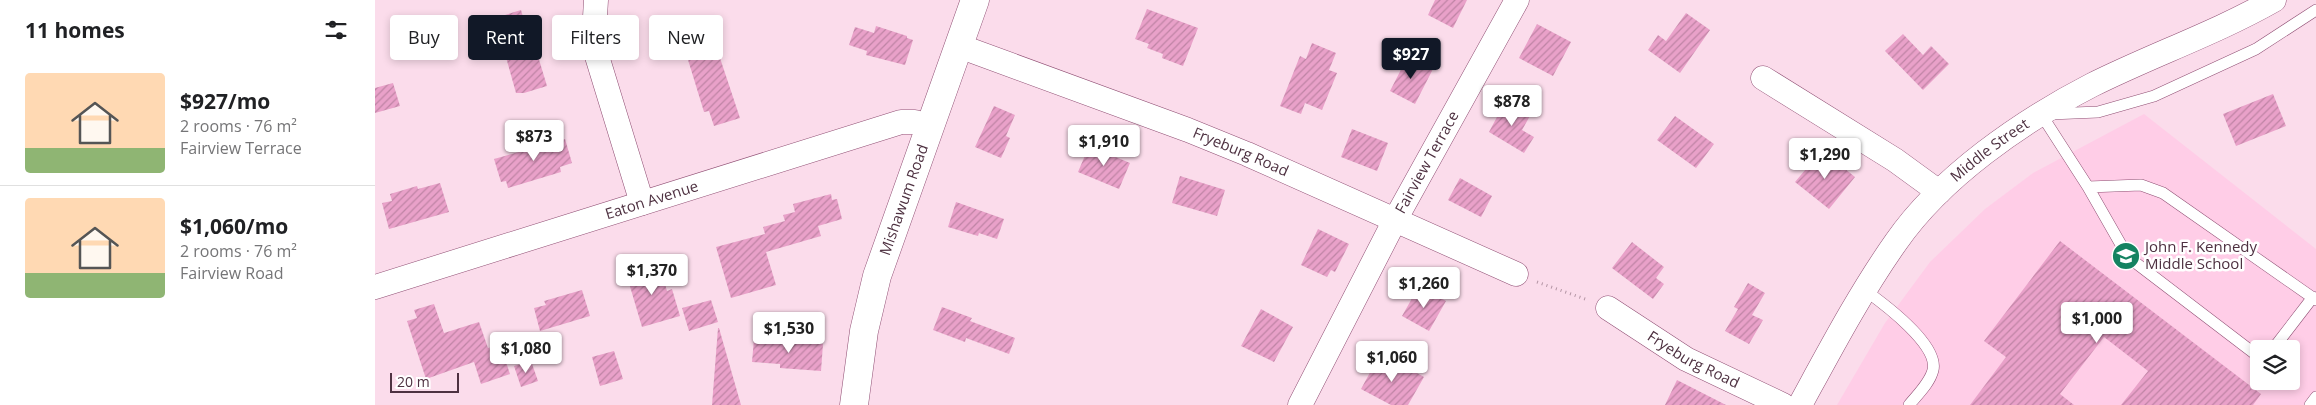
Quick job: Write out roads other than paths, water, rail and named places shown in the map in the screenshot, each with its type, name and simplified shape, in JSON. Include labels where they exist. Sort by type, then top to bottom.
[{"type":"main road","name":"Mishawum Road","points":[[854,405],[864,331],[877,276],[975,0]]},
{"type":"street","points":[[596,0],[594,34],[596,53],[642,203]]},
{"type":"street","name":"Fairview Terrace","points":[[1300,405],[1395,220],[1517,0]]},
{"type":"street","name":"Middle Street","points":[[1799,405],[1896,241],[1939,192],[1968,165],[2041,114],[2115,74],[2270,1]]},
{"type":"street","name":"Fryeburg Road","points":[[959,46],[1188,130],[1516,274]]},
{"type":"street","points":[[1763,78],[1895,160],[1939,192]]},
{"type":"street","name":"Eaton Avenue","points":[[375,287],[901,122],[915,122],[930,126]]},
{"type":"street","name":"Fryeburg Road","points":[[1608,308],[1686,359],[1783,405]]},
{"type":"lane","points":[[2041,114],[2098,112],[2154,96],[2255,49],[2316,10]]},
{"type":"lane","points":[[2041,114],[2088,187],[2128,257],[2250,350]]},
{"type":"lane","points":[[2088,187],[2141,185],[2163,193],[2314,298],[2280,340]]},
{"type":"lane","points":[[1866,291],[1894,312],[1927,349],[1933,359],[1931,375],[1909,405]]},
{"type":"lane","points":[[2310,405],[2316,397]]},
{"type":"place","name":"John F. Kennedy Middle School","points":[[2126,256]]}]
